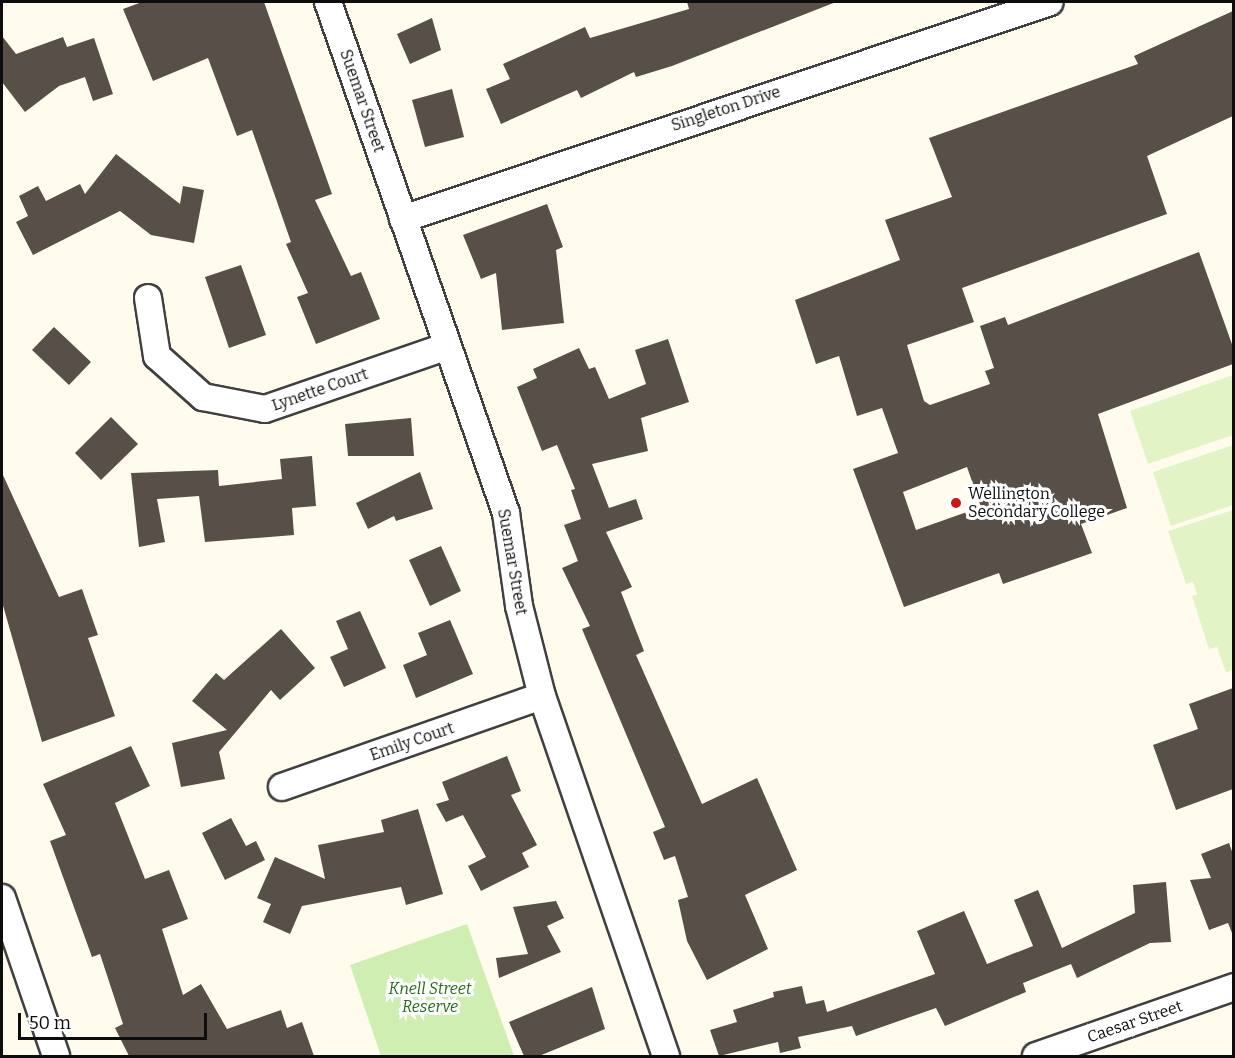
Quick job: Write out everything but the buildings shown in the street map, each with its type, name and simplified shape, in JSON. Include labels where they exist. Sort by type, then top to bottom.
[{"type":"street","name":"Suemar Street","points":[[328,2],[446,347],[506,513],[519,606],[542,696],[663,1055]]},
{"type":"street","name":"Singleton Drive","points":[[403,219],[1050,2]]},
{"type":"street","name":"Lynette Court","points":[[148,298],[157,356],[203,397],[265,409],[446,347]]},
{"type":"street","name":"Emily Court","points":[[282,787],[542,696]]},
{"type":"street","points":[[2,898],[56,1056]]},
{"type":"street","name":"Caesar Street","points":[[1037,1056],[1233,987]]},
{"type":"green space","points":[[1233,375],[1233,435],[1148,464],[1130,411]]},
{"type":"green space","points":[[1233,445],[1233,505],[1171,526],[1153,472]]},
{"type":"green space","points":[[1233,510],[1233,670],[1226,673],[1217,647],[1209,649],[1192,596],[1197,594],[1193,582],[1186,584],[1168,531]]},
{"type":"green space","name":"Knell Street Reserve","points":[[467,924],[514,1056],[381,1056],[350,965]]},
{"type":"place","name":"Wellington Secondary College","points":[[956,503]]}]
